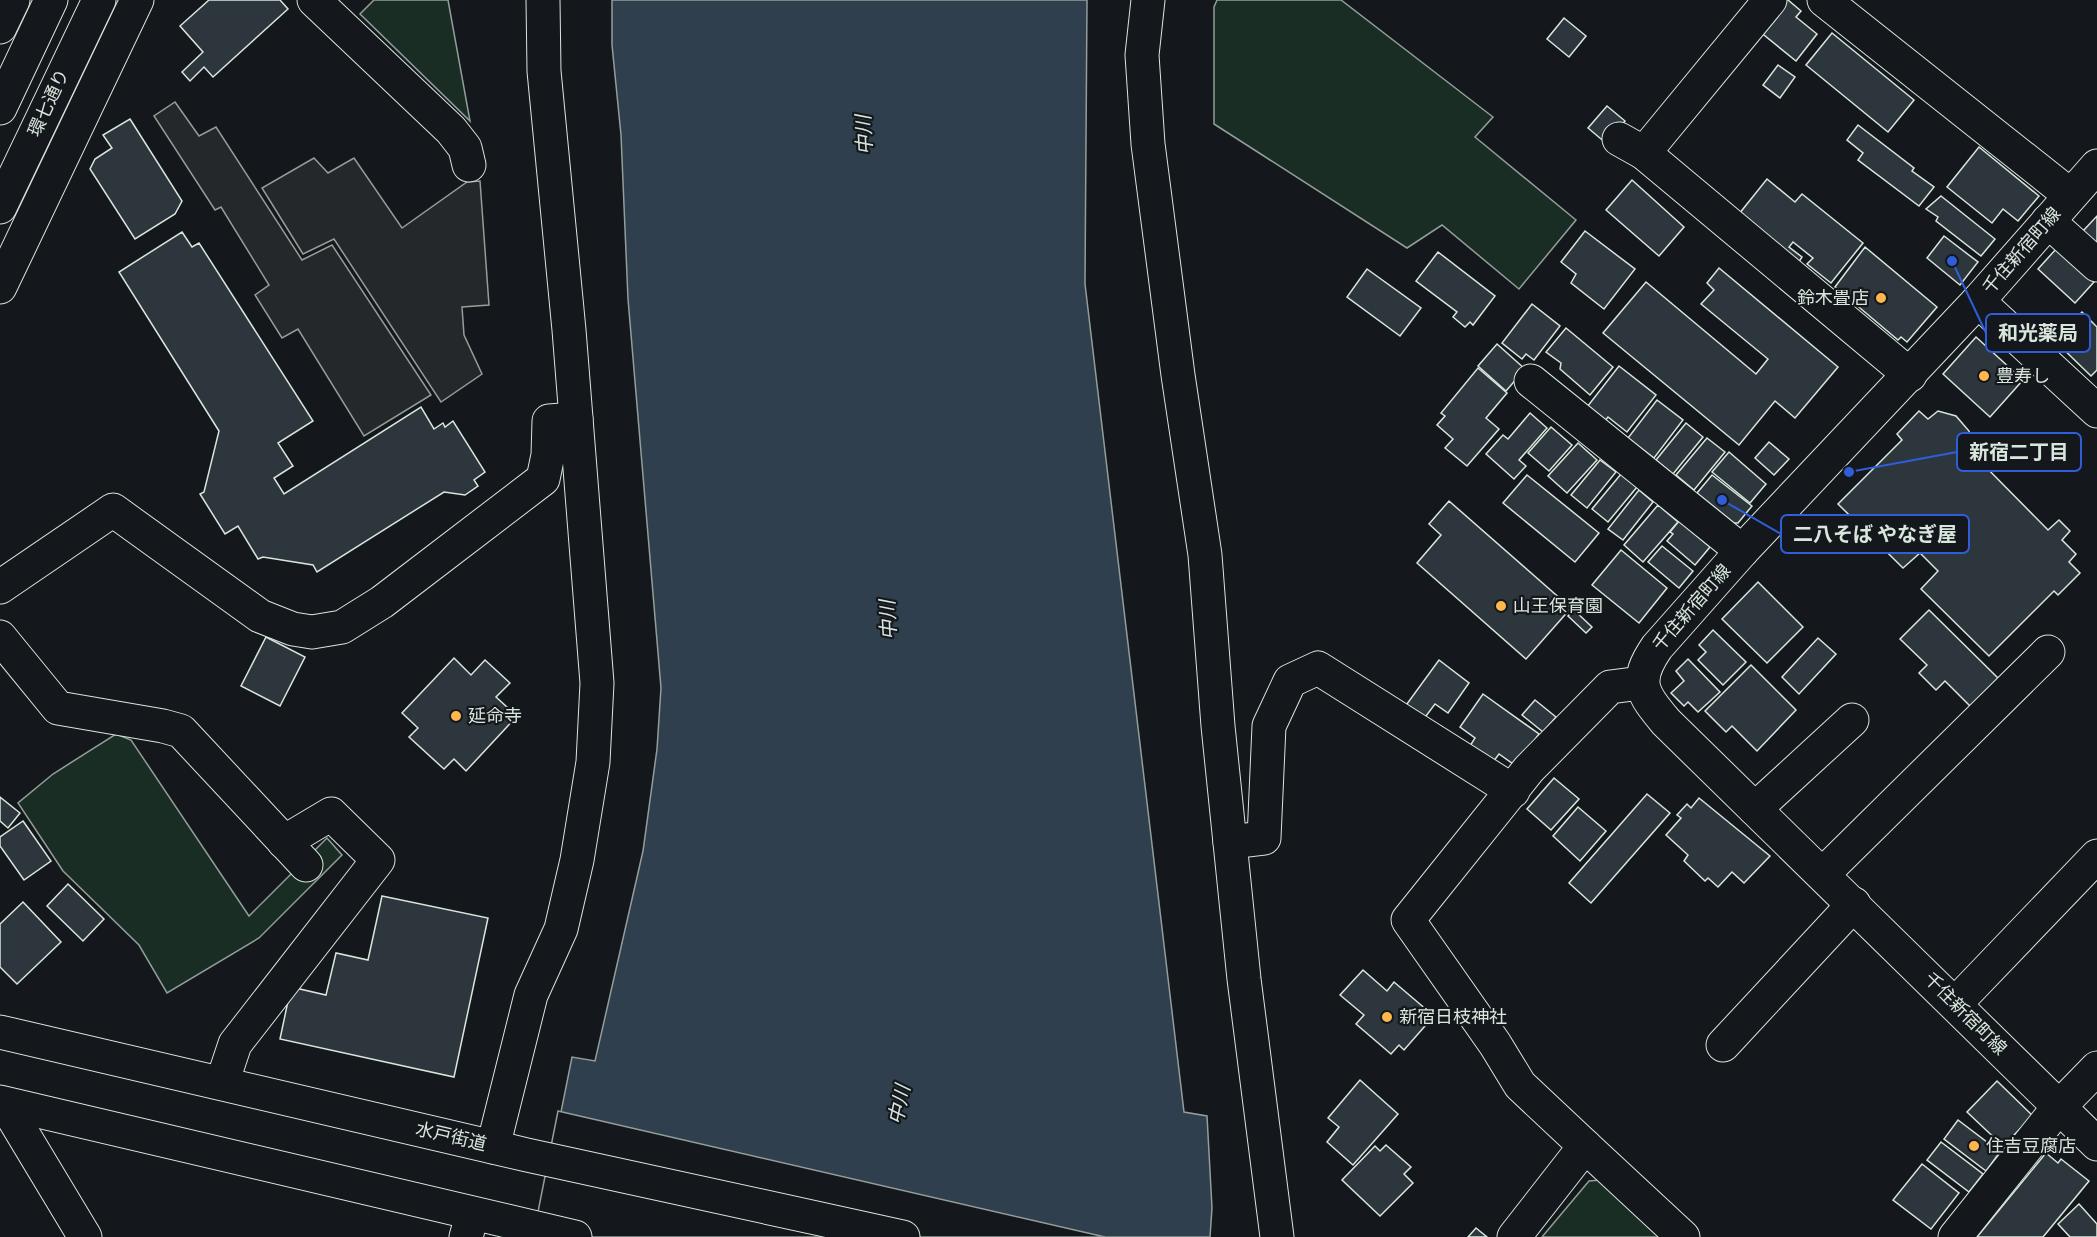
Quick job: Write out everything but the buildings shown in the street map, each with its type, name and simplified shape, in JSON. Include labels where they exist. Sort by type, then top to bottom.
[{"type":"main road","points":[[0,27],[13,0]]},
{"type":"main road","name":"環七通り","points":[[0,207],[99,0]]},
{"type":"main road","points":[[0,287],[137,0]]},
{"type":"main road","points":[[314,0],[451,130],[465,148],[469,165]]},
{"type":"main road","points":[[494,1147],[531,995],[561,929],[577,860],[593,762],[597,683],[576,418],[544,71],[543,0]]},
{"type":"main road","points":[[1148,0],[1142,55],[1148,144],[1176,364],[1205,555],[1244,979],[1277,1237]]},
{"type":"main road","points":[[1770,0],[1631,146],[1910,375]]},
{"type":"main road","points":[[1824,0],[2070,195]]},
{"type":"main road","points":[[0,108],[46,10]]},
{"type":"main road","name":"千住新宿町線","points":[[2097,166],[1910,375],[1742,551],[1657,648],[1645,665],[1641,683],[1647,699],[1666,722],[2097,1144]]},
{"type":"main road","points":[[2048,221],[2097,265]]},
{"type":"main road","points":[[1978,301],[2097,411]]},
{"type":"main road","points":[[1531,381],[1742,551]]},
{"type":"main road","points":[[0,587],[113,510],[260,616],[292,629],[312,632],[342,627],[382,602],[543,479],[548,455],[549,421],[576,418]]},
{"type":"main road","points":[[0,637],[58,708],[181,731],[306,865]]},
{"type":"main road","points":[[1823,874],[2048,652]]},
{"type":"main road","points":[[1230,843],[1264,838],[1269,726],[1290,681],[1318,668],[1513,791]]},
{"type":"main road","points":[[1641,683],[1610,687],[1529,769],[1454,865],[1423,898],[1408,920],[1495,1044],[1520,1085],[1683,1237]]},
{"type":"main road","points":[[1755,809],[1852,720]]},
{"type":"main road","points":[[222,1083],[235,1044],[378,860],[331,814],[284,842]]},
{"type":"main road","points":[[1955,1004],[2097,856]]},
{"type":"main road","points":[[1722,1045],[1854,904]]},
{"type":"main road","name":"水戸街道","points":[[0,1032],[527,1155],[903,1237]]},
{"type":"main road","points":[[1955,1237],[2058,1108],[2097,1068]]},
{"type":"main road","points":[[3,1103],[469,1226],[513,1223],[575,1237]]},
{"type":"main road","points":[[3,1103],[86,1237]]},
{"type":"main road","points":[[1514,1237],[1585,1146]]},
{"type":"green space","points":[[374,0],[448,0],[470,121],[360,14]]},
{"type":"green space","points":[[1217,0],[1341,0],[1493,117],[1475,137],[1576,220],[1519,289],[1442,225],[1407,248],[1214,124],[1214,7]]},
{"type":"green space","points":[[116,734],[131,740],[249,916],[327,838],[342,855],[259,938],[167,993],[139,945],[63,871],[18,803],[53,774]]},
{"type":"green space","points":[[1601,1180],[1660,1237],[1542,1237],[1589,1181]]},
{"type":"shaded area","points":[[175,102],[199,136],[216,127],[302,260],[332,245],[431,395],[364,436],[298,329],[282,338],[255,295],[269,285],[221,207],[215,210],[154,116]]},
{"type":"shaded area","points":[[314,158],[328,173],[354,158],[402,228],[467,182],[480,181],[489,305],[462,307],[464,335],[482,374],[441,402],[334,239],[303,254],[262,188]]},
{"type":"water","name":"中川","points":[[612,0],[1087,0],[1085,284],[1184,1112],[1207,1116],[1212,1208],[1210,1237],[536,1237],[572,1057],[595,1061],[643,851],[657,749],[661,688],[628,299],[621,135],[612,45]]},
{"type":"pier","points":[[558,1111],[1105,1237],[533,1237]]},
{"type":"place","name":"和光薬局","points":[[1952,261]]},
{"type":"place","name":"鈴木畳店","points":[[1881,298]]},
{"type":"place","name":"豊寿し","points":[[1984,376]]},
{"type":"place","name":"新宿二丁目","points":[[1849,472]]},
{"type":"place","name":"二八そば やなぎ屋","points":[[1722,500]]},
{"type":"place","name":"山王保育園","points":[[1501,606]]},
{"type":"place","name":"延命寺","points":[[456,716]]},
{"type":"place","name":"新宿日枝神社","points":[[1387,1017]]},
{"type":"place","name":"住吉豆腐店","points":[[1974,1146]]}]
